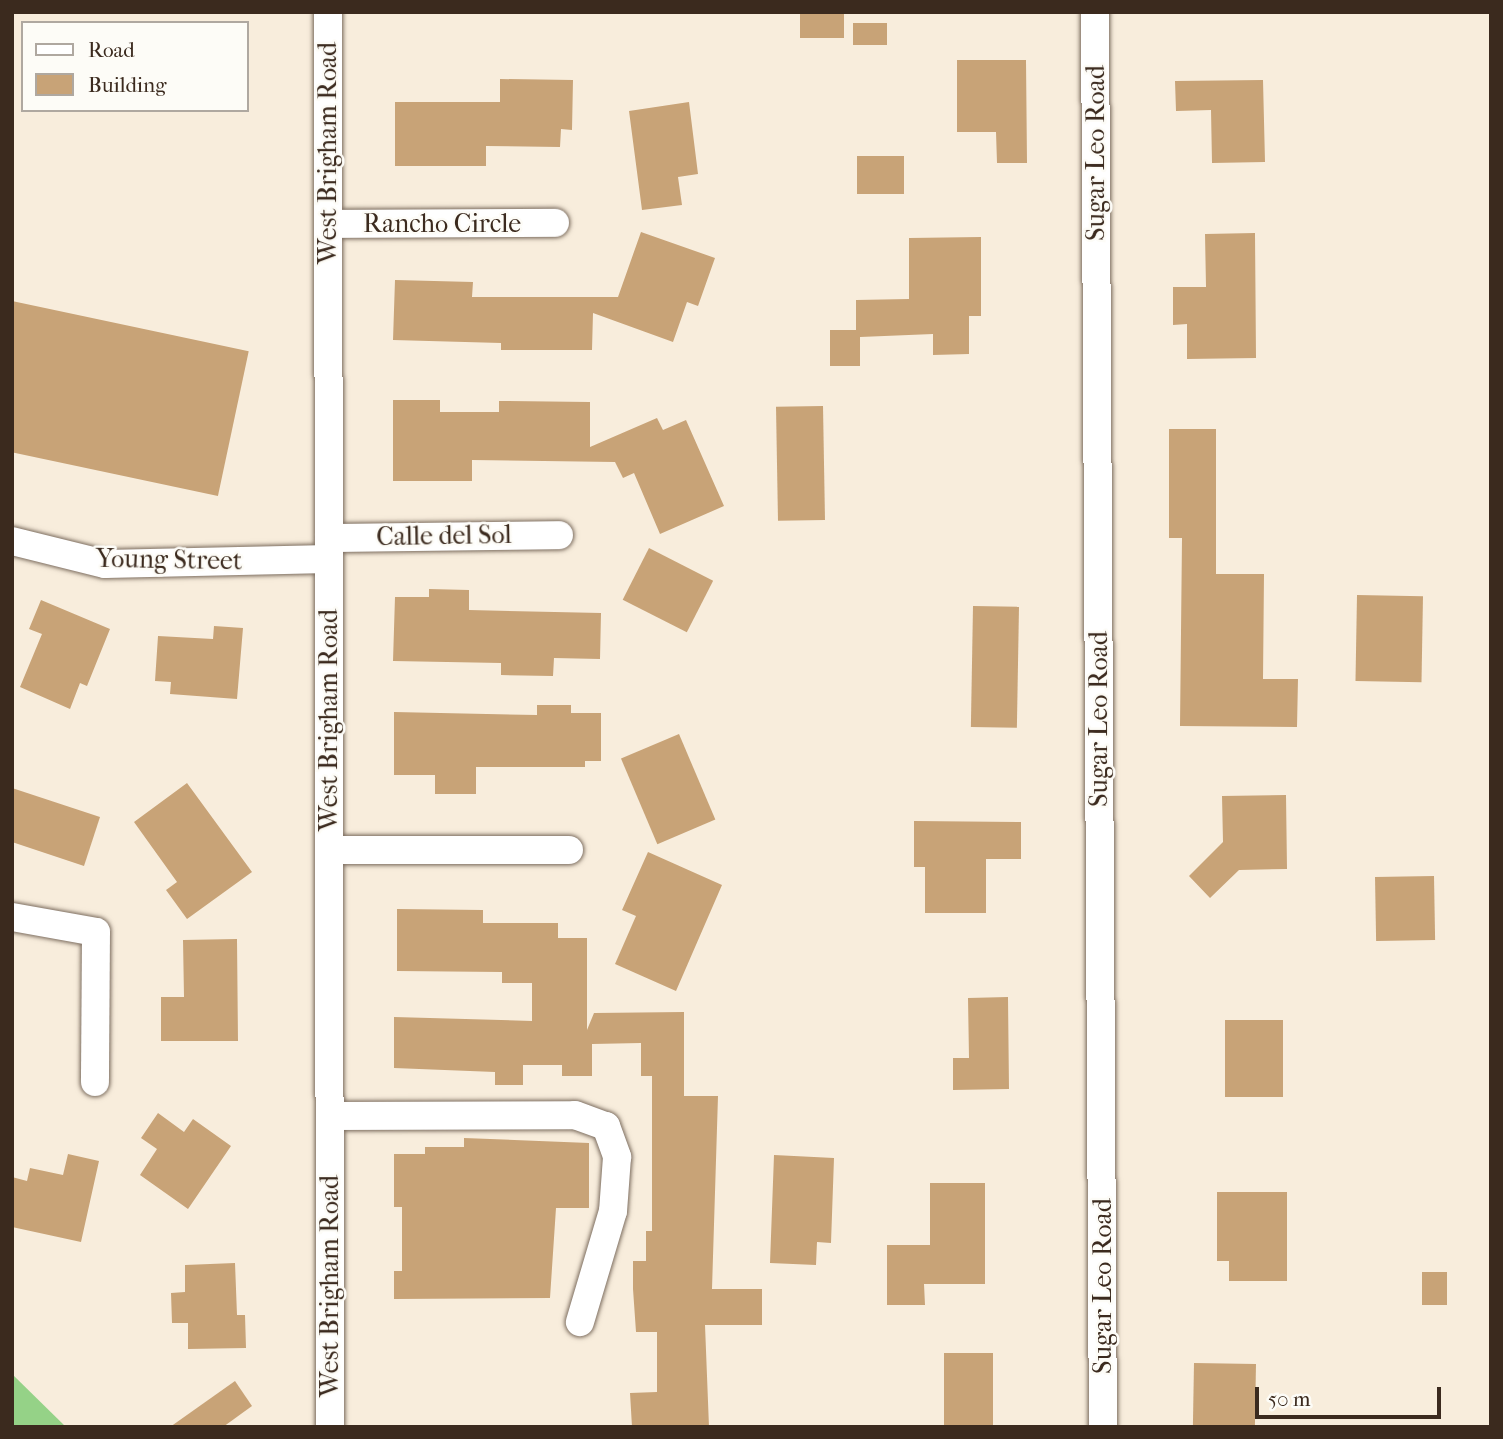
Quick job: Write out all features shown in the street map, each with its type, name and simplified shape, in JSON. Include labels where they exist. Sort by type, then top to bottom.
[{"type":"street","name":"West Brigham Road","points":[[328,12],[330,1427]]},
{"type":"street","name":"Sugar Leo Road","points":[[1095,12],[1103,1427]]},
{"type":"street","name":"Rancho Circle","points":[[328,224],[555,223]]},
{"type":"street","name":"Calle del Sol","points":[[329,548],[559,535]]},
{"type":"street","name":"Young Street","points":[[12,541],[105,564],[329,548]]},
{"type":"street","points":[[329,850],[569,850]]},
{"type":"street","points":[[12,917],[96,932],[95,1082]]},
{"type":"street","points":[[330,1116],[575,1115],[606,1126],[617,1157],[613,1211],[580,1322]]},
{"type":"green space","points":[[12,1374],[66,1427],[12,1427]]},
{"type":"building","points":[[800,12],[844,12],[844,38],[800,38]]},
{"type":"building","points":[[853,23],[887,23],[887,45],[853,45]]},
{"type":"building","points":[[957,60],[1026,60],[1027,163],[997,163],[996,132],[957,132]]},
{"type":"building","points":[[500,79],[573,80],[572,130],[561,129],[560,147],[486,146],[486,166],[395,166],[395,102],[500,102]]},
{"type":"building","points":[[1263,80],[1265,162],[1212,163],[1211,110],[1176,111],[1175,81]]},
{"type":"building","points":[[689,102],[698,174],[678,177],[682,205],[642,210],[629,111]]},
{"type":"building","points":[[857,156],[904,156],[904,194],[857,194]]},
{"type":"building","points":[[641,232],[715,258],[698,306],[687,302],[673,342],[593,313],[592,350],[501,350],[501,343],[393,340],[395,280],[473,282],[472,297],[618,297]]},
{"type":"building","points":[[1255,233],[1256,358],[1187,359],[1187,324],[1173,325],[1173,287],[1206,287],[1205,234]]},
{"type":"building","points":[[981,237],[981,316],[969,316],[969,354],[933,355],[933,334],[860,337],[860,366],[830,366],[830,330],[856,330],[856,300],[909,299],[909,238]]},
{"type":"building","points":[[12,301],[249,351],[218,496],[12,452]]},
{"type":"building","points":[[393,400],[440,400],[440,412],[499,412],[499,401],[590,402],[590,447],[657,418],[663,430],[686,420],[724,506],[660,534],[634,473],[623,478],[615,462],[472,460],[472,481],[393,481]]},
{"type":"building","points":[[823,406],[825,520],[778,521],[776,407]]},
{"type":"building","points":[[1169,429],[1216,429],[1216,574],[1264,574],[1263,679],[1298,679],[1297,727],[1180,726],[1182,538],[1169,538]]},
{"type":"building","points":[[649,548],[713,581],[687,632],[623,600]]},
{"type":"building","points":[[429,589],[469,590],[469,610],[601,613],[600,659],[554,658],[553,676],[501,675],[501,663],[393,661],[395,597],[429,597]]},
{"type":"building","points":[[1357,595],[1423,596],[1421,682],[1355,681]]},
{"type":"building","points":[[41,600],[110,629],[87,686],[80,683],[70,709],[20,687],[42,634],[29,629]]},
{"type":"building","points":[[973,606],[1019,607],[1017,728],[971,727]]},
{"type":"building","points":[[214,626],[243,628],[237,699],[170,694],[171,682],[155,681],[158,636],[213,639]]},
{"type":"building","points":[[537,705],[571,705],[571,713],[601,713],[601,761],[585,761],[585,767],[476,767],[476,794],[435,794],[435,775],[394,775],[394,712],[537,715]]},
{"type":"building","points":[[679,734],[715,820],[657,844],[621,759]]},
{"type":"building","points":[[187,783],[252,872],[187,919],[166,890],[177,882],[134,822]]},
{"type":"building","points":[[12,788],[100,817],[84,866],[12,842]]},
{"type":"building","points":[[1286,795],[1287,869],[1239,870],[1210,898],[1189,876],[1223,842],[1222,796]]},
{"type":"building","points":[[914,821],[1021,822],[1021,859],[986,859],[986,913],[925,913],[925,867],[914,867]]},
{"type":"building","points":[[648,852],[722,885],[676,991],[615,964],[636,916],[622,910]]},
{"type":"building","points":[[1434,876],[1435,940],[1376,941],[1375,877]]},
{"type":"building","points":[[397,909],[483,910],[483,923],[558,923],[558,938],[587,938],[587,1030],[594,1013],[684,1012],[684,1096],[718,1096],[712,1289],[762,1289],[762,1325],[705,1325],[709,1427],[632,1427],[630,1393],[657,1392],[657,1332],[636,1332],[633,1289],[633,1261],[646,1261],[646,1231],[652,1231],[652,1076],[641,1076],[641,1043],[592,1044],[592,1076],[562,1076],[562,1065],[523,1065],[523,1085],[495,1085],[495,1072],[394,1068],[394,1017],[532,1021],[532,983],[502,983],[502,972],[397,971]]},
{"type":"building","points":[[237,939],[238,1041],[161,1041],[161,997],[184,997],[183,940]]},
{"type":"building","points":[[1008,997],[1009,1089],[953,1090],[953,1058],[969,1058],[968,998]]},
{"type":"building","points":[[1225,1020],[1283,1020],[1283,1097],[1225,1097]]},
{"type":"building","points":[[158,1113],[184,1132],[193,1119],[231,1146],[188,1209],[140,1175],[157,1149],[141,1138]]},
{"type":"building","points":[[464,1138],[589,1143],[589,1208],[556,1208],[550,1298],[394,1299],[394,1271],[402,1271],[402,1207],[394,1207],[394,1154],[425,1154],[425,1147],[464,1147]]},
{"type":"building","points":[[68,1154],[99,1161],[81,1242],[12,1227],[12,1177],[27,1181],[30,1168],[63,1175]]},
{"type":"building","points":[[774,1155],[834,1158],[831,1243],[817,1242],[816,1265],[770,1263]]},
{"type":"building","points":[[930,1183],[985,1183],[985,1284],[924,1284],[925,1305],[887,1305],[887,1245],[930,1245]]},
{"type":"building","points":[[1217,1192],[1287,1192],[1287,1281],[1229,1281],[1229,1261],[1217,1261]]},
{"type":"building","points":[[235,1263],[237,1315],[245,1315],[246,1348],[188,1349],[188,1323],[172,1323],[171,1293],[185,1292],[185,1265]]},
{"type":"building","points":[[1422,1272],[1447,1272],[1447,1305],[1422,1305]]},
{"type":"building","points":[[944,1353],[993,1353],[993,1427],[944,1427]]},
{"type":"building","points":[[1194,1363],[1256,1364],[1255,1427],[1193,1427]]},
{"type":"building","points":[[235,1381],[252,1406],[223,1427],[170,1427]]}]
